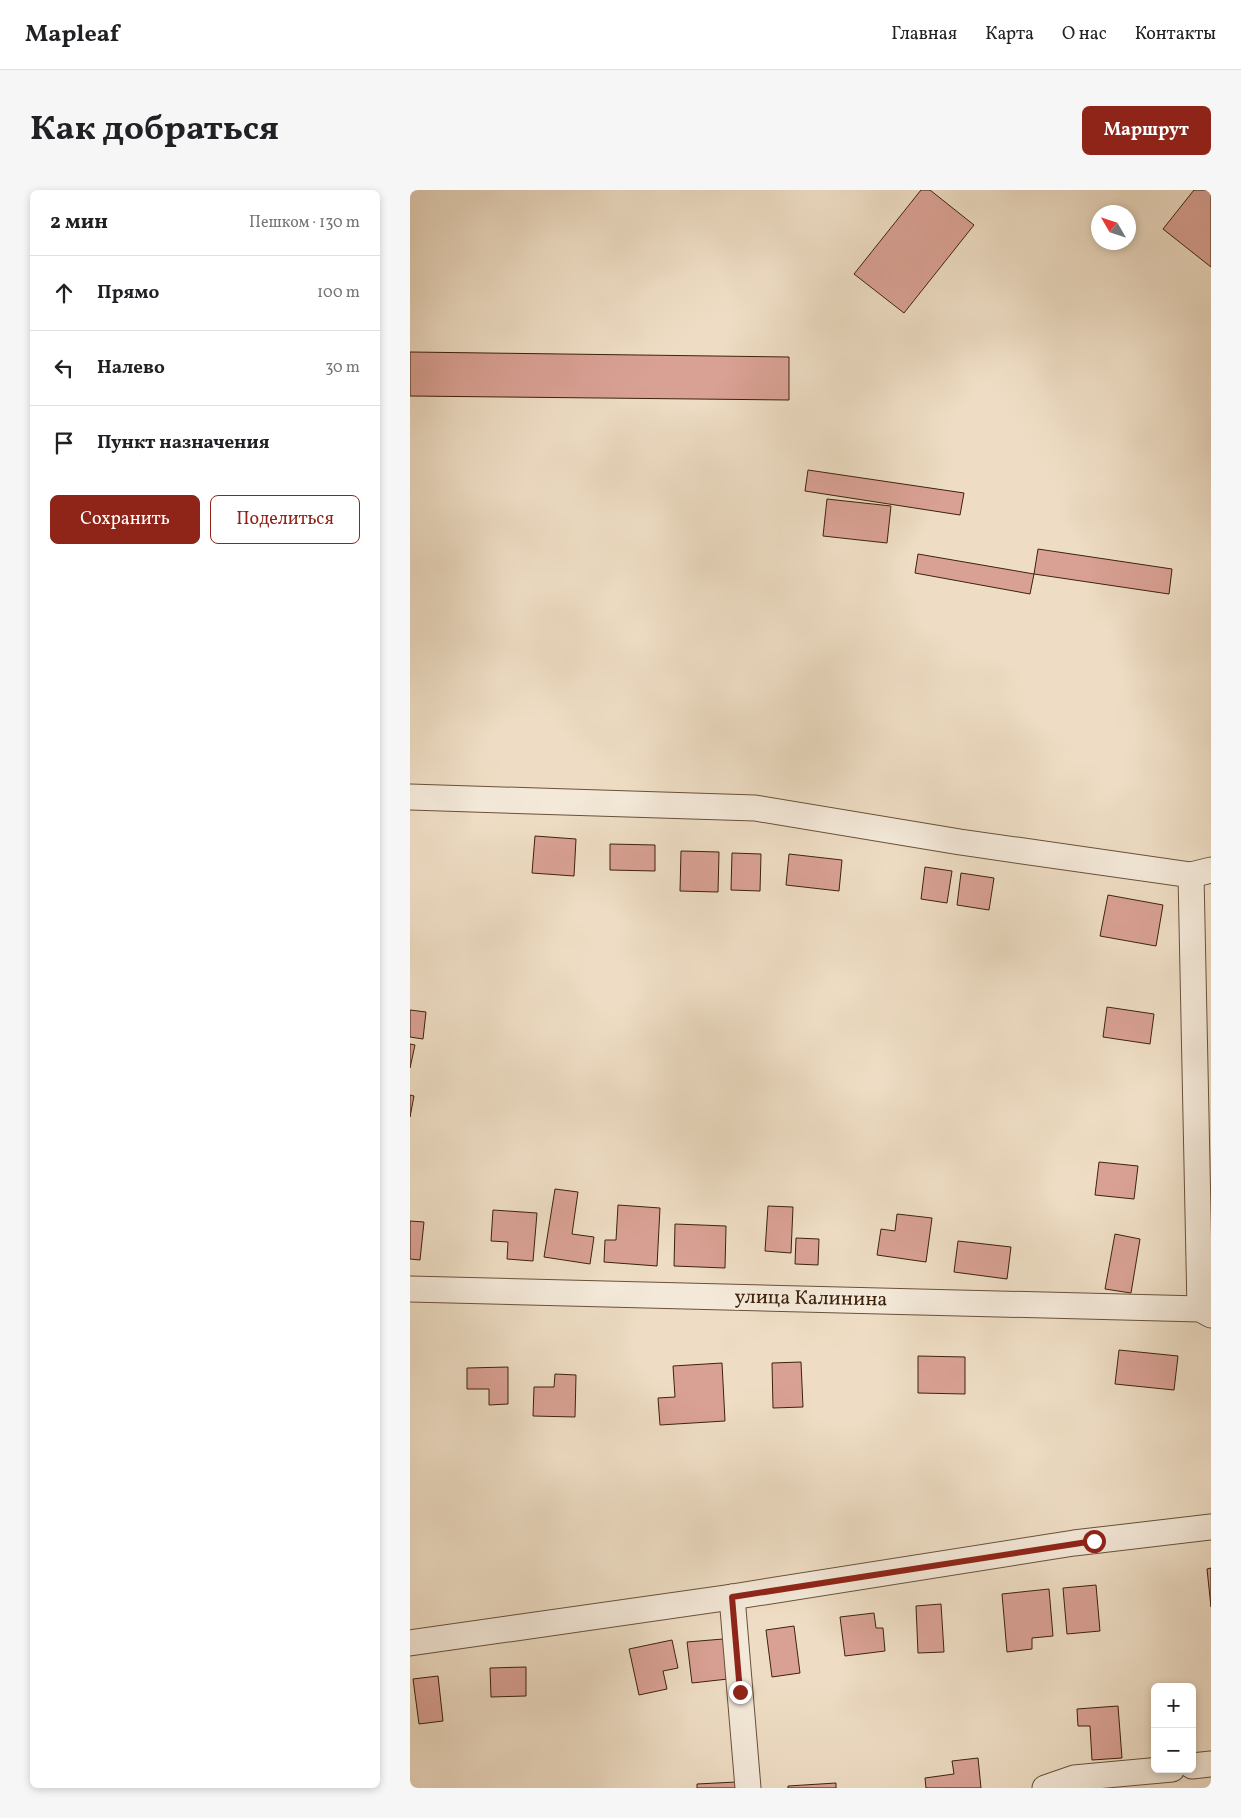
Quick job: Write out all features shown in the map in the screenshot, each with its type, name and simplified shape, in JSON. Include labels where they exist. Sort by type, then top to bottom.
[{"type":"street","points":[[410,797],[755,808],[960,842],[1201,872],[1206,1312]]},
{"type":"street","name":"улица Калинина","points":[[410,1289],[1206,1312]]},
{"type":"street","points":[[410,1643],[732,1597],[1074,1544],[1211,1528]]},
{"type":"street","points":[[732,1597],[748,1788]]},
{"type":"street","points":[[1196,1766],[1211,1764]]},
{"type":"street","points":[[1045,1788],[1074,1778],[1151,1771]]},
{"type":"building","points":[[921,190],[930,190],[974,225],[904,313],[854,274]]},
{"type":"building","points":[[1194,190],[1211,190],[1211,267],[1163,229]]},
{"type":"building","points":[[410,352],[789,357],[789,400],[410,396]]},
{"type":"building","points":[[808,470],[964,493],[960,515],[805,491]]},
{"type":"building","points":[[827,499],[891,506],[887,543],[823,536]]},
{"type":"building","points":[[1038,549],[1172,569],[1169,594],[1034,574]]},
{"type":"building","points":[[918,554],[1034,574],[1030,594],[915,573]]},
{"type":"building","points":[[535,836],[576,839],[574,876],[532,873]]},
{"type":"building","points":[[610,844],[655,845],[655,871],[610,870]]},
{"type":"building","points":[[681,851],[719,852],[718,892],[680,891]]},
{"type":"building","points":[[732,853],[761,854],[760,891],[731,890]]},
{"type":"building","points":[[789,854],[842,860],[839,891],[786,885]]},
{"type":"building","points":[[925,867],[952,871],[947,903],[921,899]]},
{"type":"building","points":[[961,873],[994,878],[989,910],[957,905]]},
{"type":"building","points":[[1108,895],[1163,905],[1156,946],[1100,936]]},
{"type":"building","points":[[1107,1007],[1154,1014],[1150,1044],[1103,1037]]},
{"type":"building","points":[[410,1010],[426,1012],[423,1039],[410,1037]]},
{"type":"building","points":[[410,1044],[415,1045],[410,1068]]},
{"type":"building","points":[[410,1095],[414,1096],[410,1117]]},
{"type":"building","points":[[1099,1162],[1138,1166],[1134,1199],[1095,1195]]},
{"type":"building","points":[[555,1189],[578,1192],[572,1234],[594,1237],[590,1264],[544,1257]]},
{"type":"building","points":[[618,1205],[660,1208],[657,1266],[604,1262],[605,1240],[616,1240]]},
{"type":"building","points":[[768,1206],[793,1207],[791,1253],[765,1251]]},
{"type":"building","points":[[493,1210],[537,1213],[533,1261],[507,1259],[508,1242],[491,1241]]},
{"type":"building","points":[[897,1214],[932,1218],[926,1262],[877,1255],[881,1229],[895,1231]]},
{"type":"building","points":[[410,1221],[424,1222],[420,1260],[410,1259]]},
{"type":"building","points":[[675,1224],[726,1226],[725,1268],[674,1266]]},
{"type":"building","points":[[1115,1234],[1140,1239],[1131,1293],[1105,1289]]},
{"type":"building","points":[[796,1238],[819,1239],[818,1265],[795,1264]]},
{"type":"building","points":[[958,1241],[1011,1247],[1007,1279],[954,1272]]},
{"type":"building","points":[[1119,1350],[1178,1356],[1174,1390],[1115,1384]]},
{"type":"building","points":[[918,1356],[965,1357],[965,1394],[918,1393]]},
{"type":"building","points":[[801,1362],[803,1407],[773,1408],[772,1363]]},
{"type":"building","points":[[722,1363],[725,1421],[660,1425],[658,1398],[675,1397],[673,1366]]},
{"type":"building","points":[[508,1367],[508,1404],[489,1405],[489,1389],[467,1389],[467,1368]]},
{"type":"building","points":[[555,1374],[576,1375],[575,1417],[533,1416],[534,1387],[554,1387]]},
{"type":"building","points":[[1211,1568],[1211,1607],[1207,1569]]},
{"type":"building","points":[[1096,1585],[1100,1631],[1067,1634],[1063,1588]]},
{"type":"building","points":[[1049,1589],[1053,1636],[1032,1638],[1032,1649],[1007,1652],[1002,1594]]},
{"type":"building","points":[[941,1604],[944,1652],[918,1653],[916,1606]]},
{"type":"building","points":[[874,1613],[876,1628],[883,1628],[885,1651],[845,1656],[840,1617]]},
{"type":"building","points":[[794,1626],[800,1673],[772,1677],[766,1630]]},
{"type":"building","points":[[723,1639],[728,1679],[692,1683],[687,1642]]},
{"type":"building","points":[[672,1640],[678,1668],[663,1671],[667,1689],[639,1695],[629,1649]]},
{"type":"building","points":[[526,1667],[526,1696],[491,1697],[490,1668]]},
{"type":"building","points":[[438,1676],[443,1721],[419,1724],[413,1679]]},
{"type":"building","points":[[1118,1706],[1122,1758],[1092,1760],[1090,1726],[1078,1726],[1077,1709]]},
{"type":"building","points":[[978,1758],[981,1788],[926,1788],[925,1778],[954,1774],[952,1761]]},
{"type":"building","points":[[736,1782],[737,1788],[697,1788],[697,1784]]},
{"type":"building","points":[[836,1783],[836,1788],[788,1788],[788,1786]]},
{"type":"route","points":[[740,1692],[732,1597],[1094,1541]]}]
